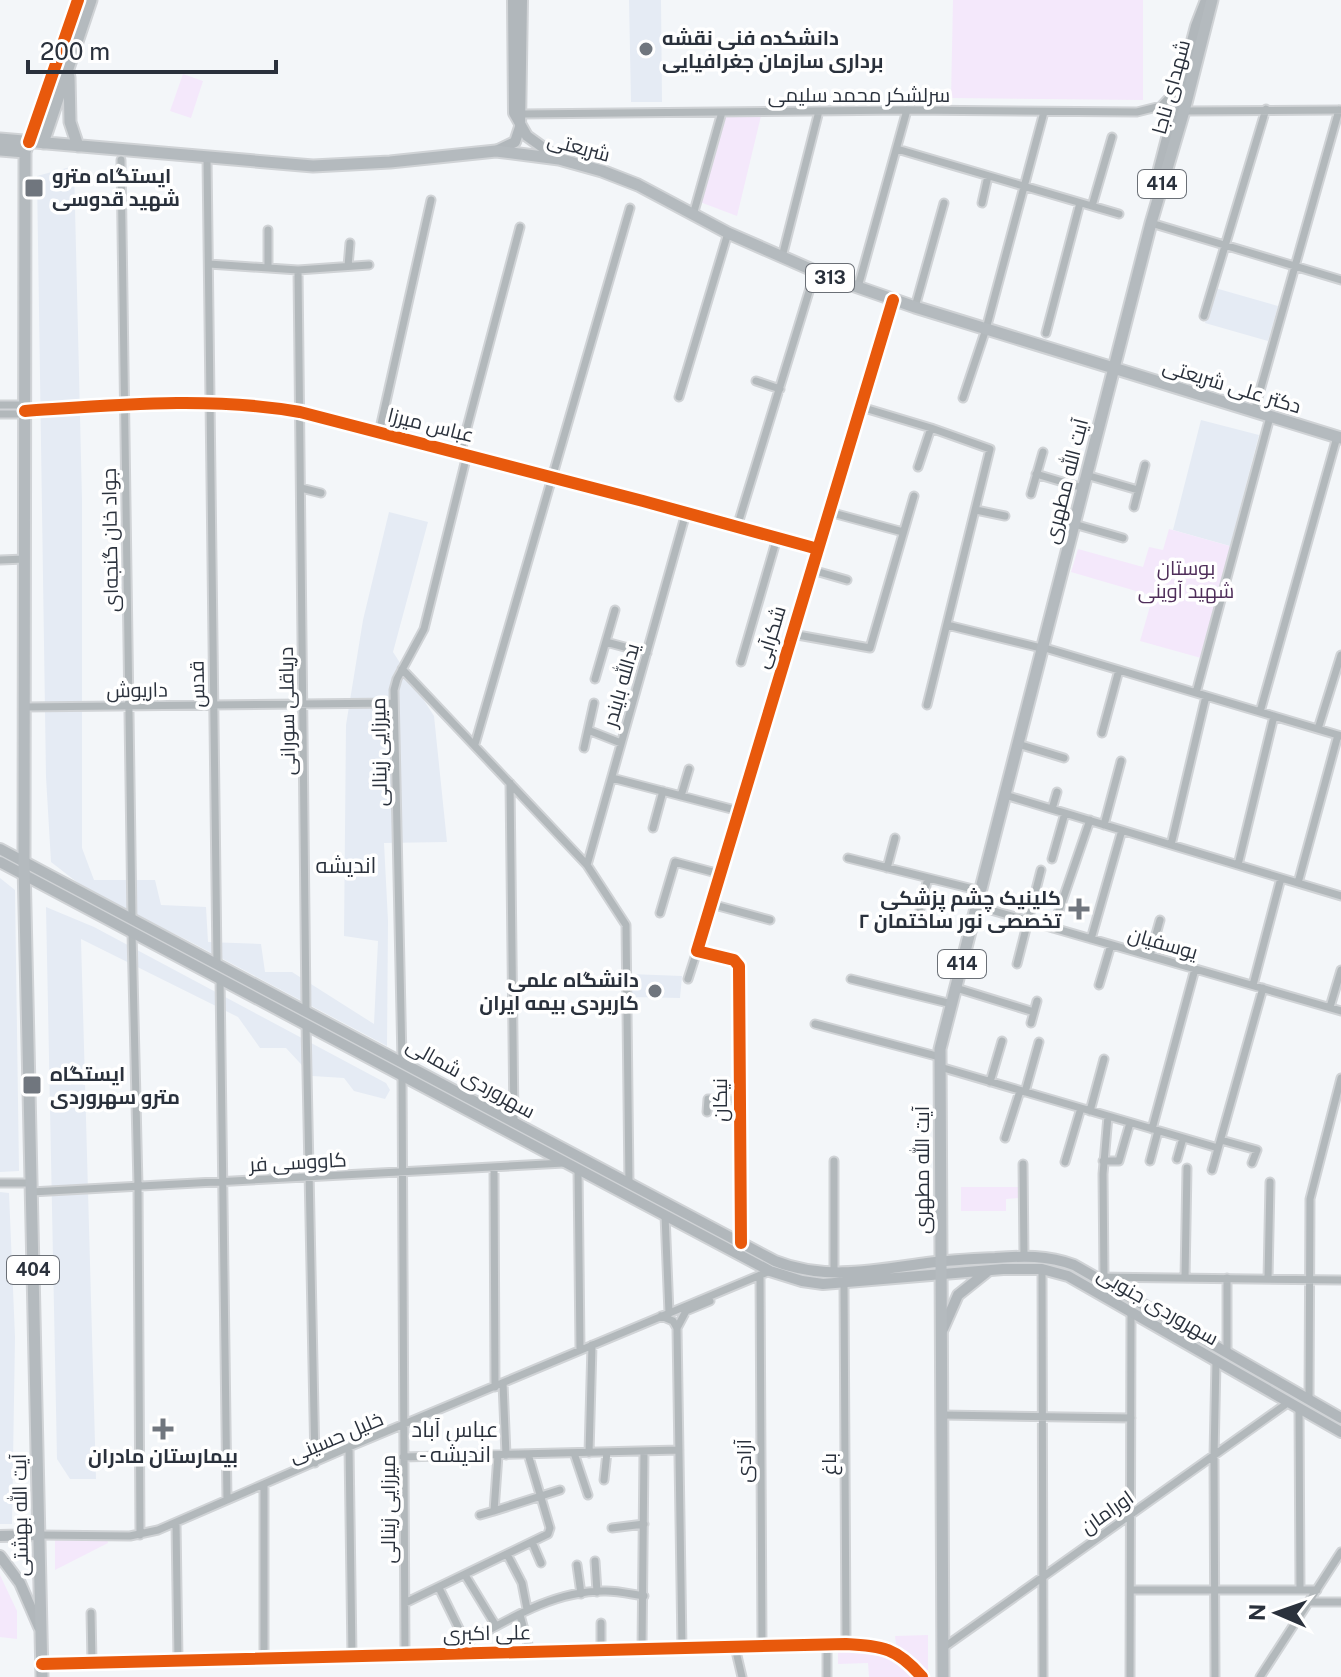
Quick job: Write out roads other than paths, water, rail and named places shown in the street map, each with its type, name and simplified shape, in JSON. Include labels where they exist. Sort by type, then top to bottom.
[{"type":"main road","name":"آیت الله بهشتی","points":[[42,1677],[24,870],[27,147],[78,0]]},
{"type":"main road","points":[[43,143],[91,0]]},
{"type":"main road","points":[[496,151],[515,142],[522,114],[513,0]]},
{"type":"main road","points":[[522,0],[514,113],[520,127],[534,143],[559,159]]},
{"type":"main road","points":[[1152,218],[1159,169],[1196,26],[1209,0]]},
{"type":"main road","name":"شهدای ناجا","points":[[1113,368],[1184,111],[1209,0]]},
{"type":"main road","points":[[70,64],[69,109],[78,146]]},
{"type":"main road","name":"شریعتی","points":[[0,139],[27,147]]},
{"type":"main road","name":"شریعتی","points":[[0,150],[43,143],[121,155],[300,165],[346,165],[496,151],[559,159],[615,176],[728,233],[815,272],[893,300],[1113,368]]},
{"type":"main road","name":"دکتر علی شریعتی","points":[[1113,368],[1339,437]]},
{"type":"main road","name":"آیت الله مطهری","points":[[943,1677],[941,1335],[937,1266],[940,1062],[1113,368]]},
{"type":"main road","name":"سهروردی شمالی","points":[[0,849],[24,870],[132,932],[665,1215],[763,1276],[844,1284],[937,1266]]},
{"type":"main road","name":"سهروردی شمالی","points":[[0,862],[132,920],[789,1266],[834,1273],[937,1266]]},
{"type":"main road","points":[[402,1061],[402,1075]]},
{"type":"main road","name":"سهروردی جنوبی","points":[[937,1266],[1024,1256],[1057,1259],[1099,1277],[1134,1306],[1216,1361],[1341,1432]]},
{"type":"main road","name":"سهروردی جنوبی","points":[[937,1266],[991,1270],[1042,1269],[1068,1276],[1227,1353],[1341,1418]]},
{"type":"main road","points":[[941,1335],[958,1295],[991,1270]]},
{"type":"main road","points":[[0,1536],[39,1535]]},
{"type":"main road","points":[[0,1556],[20,1583],[41,1634]]},
{"type":"street","name":"سرلشکر محمد سلیمی","points":[[522,114],[1145,111],[1166,103],[1182,81]]},
{"type":"street","points":[[1204,316],[1266,109]]},
{"type":"street","points":[[858,287],[907,110]]},
{"type":"street","points":[[1184,111],[1340,110],[1254,413]]},
{"type":"street","points":[[782,257],[819,111]]},
{"type":"street","points":[[693,215],[722,112]]},
{"type":"street","points":[[963,398],[986,329],[1044,112]]},
{"type":"street","points":[[1092,206],[1112,137]]},
{"type":"street","points":[[897,149],[1119,214]]},
{"type":"street","name":"جواد خان گنجه‌ای","points":[[121,155],[132,920]]},
{"type":"street","name":"قدس","points":[[207,158],[217,964]]},
{"type":"street","points":[[982,203],[988,176]]},
{"type":"street","points":[[379,433],[431,200]]},
{"type":"street","points":[[915,307],[944,203]]},
{"type":"street","points":[[1046,333],[1080,203]]},
{"type":"street","points":[[475,744],[630,208]]},
{"type":"street","points":[[1152,218],[1178,232],[1341,280]]},
{"type":"street","points":[[1178,232],[1182,221]]},
{"type":"street","name":"میرزایی زینالی","points":[[402,1061],[394,690],[424,629],[463,454],[520,227]]},
{"type":"street","points":[[268,230],[268,268]]},
{"type":"street","points":[[679,397],[728,233]]},
{"type":"street","points":[[348,266],[350,243]]},
{"type":"street","points":[[209,264],[298,270],[369,265]]},
{"type":"street","name":"دریاقلی سورانی","points":[[298,270],[306,1010]]},
{"type":"street","points":[[737,527],[815,272]]},
{"type":"street","name":"شکرآبی","points":[[688,979],[893,300]]},
{"type":"street","points":[[756,381],[780,389]]},
{"type":"street","name":"عباس میرزا","points":[[27,410],[209,404],[260,405],[300,412],[818,549]]},
{"type":"street","points":[[0,405],[27,410]]},
{"type":"street","points":[[861,407],[990,449],[927,705]]},
{"type":"street","points":[[0,414],[27,410]]},
{"type":"street","points":[[1196,693],[1270,417]]},
{"type":"street","points":[[918,467],[931,428]]},
{"type":"street","points":[[1260,712],[1339,437]]},
{"type":"street","points":[[1031,494],[1043,452]]},
{"type":"street","points":[[1134,507],[1145,465]]},
{"type":"street","points":[[1036,474],[1083,488]]},
{"type":"street","points":[[1086,475],[1138,490]]},
{"type":"street","points":[[301,488],[321,493]]},
{"type":"street","points":[[792,634],[870,648],[914,496]]},
{"type":"street","points":[[976,510],[1005,516]]},
{"type":"street","points":[[829,512],[903,532]]},
{"type":"street","name":"یدالله بایندر","points":[[587,865],[686,513]]},
{"type":"street","points":[[1074,524],[1123,538]]},
{"type":"street","points":[[741,662],[777,538]]},
{"type":"street","points":[[0,560],[25,559]]},
{"type":"street","points":[[812,570],[847,580]]},
{"type":"street","points":[[595,679],[615,610]]},
{"type":"street","points":[[947,625],[1043,648],[1339,736],[1298,883]]},
{"type":"street","points":[[606,642],[647,653]]},
{"type":"street","points":[[1318,729],[1341,655]]},
{"type":"street","points":[[402,669],[587,865],[626,925],[629,1184]]},
{"type":"street","points":[[1102,733],[1119,670]]},
{"type":"street","points":[[1171,845],[1206,696]]},
{"type":"street","name":"داریوش","points":[[24,707],[394,703]]},
{"type":"street","points":[[584,748],[594,703]]},
{"type":"street","points":[[1238,865],[1274,716]]},
{"type":"street","points":[[588,730],[621,743]]},
{"type":"street","points":[[1018,744],[1064,758]]},
{"type":"street","points":[[1104,825],[1121,761]]},
{"type":"street","points":[[681,796],[689,769]]},
{"type":"street","points":[[612,778],[739,811]]},
{"type":"street","points":[[510,783],[514,1123]]},
{"type":"street","points":[[653,828],[663,791]]},
{"type":"street","points":[[1052,809],[1057,792]]},
{"type":"street","points":[[1005,795],[1341,896]]},
{"type":"street","points":[[1052,859],[1065,813]]},
{"type":"street","points":[[1053,928],[1090,820]]},
{"type":"street","points":[[1091,939],[1122,830]]},
{"type":"street","points":[[887,868],[895,838]]},
{"type":"street","points":[[848,858],[981,891]]},
{"type":"street","points":[[660,913],[675,862],[720,874]]},
{"type":"street","points":[[1017,964],[1041,870]]},
{"type":"street","points":[[920,909],[928,878]]},
{"type":"street","points":[[1253,985],[1281,878]]},
{"type":"street","points":[[711,904],[770,920]]},
{"type":"street","name":"یوسفیان","points":[[977,906],[1341,1011]]},
{"type":"street","points":[[1150,956],[1160,920]]},
{"type":"street","points":[[132,932],[138,1186],[140,1535]]},
{"type":"street","points":[[1099,985],[1111,945]]},
{"type":"street","name":"نیکان","points":[[697,951],[734,960],[739,970],[741,1243]]},
{"type":"street","points":[[1150,1161],[1195,969]]},
{"type":"street","points":[[1330,1007],[1341,970]]},
{"type":"street","points":[[220,978],[227,1500]]},
{"type":"street","points":[[851,979],[952,1004]]},
{"type":"street","points":[[956,988],[1034,1012]]},
{"type":"street","points":[[1212,1170],[1263,988]]},
{"type":"street","points":[[1031,1023],[1037,1001]]},
{"type":"street","points":[[306,1024],[315,1463]]},
{"type":"street","points":[[815,1024],[940,1062],[990,1082],[1130,1123],[1183,1138],[1257,1150],[1252,1163]]},
{"type":"street","points":[[990,1082],[1002,1041]]},
{"type":"street","points":[[1005,1138],[1039,1042]]},
{"type":"street","points":[[1065,1162],[1104,1059]]},
{"type":"street","name":"میرزایی زینالی","points":[[402,1075],[405,1655]]},
{"type":"street","points":[[1309,1400],[1307,1279],[1310,1199],[1341,1078]]},
{"type":"street","points":[[707,1112],[708,1099],[740,1100]]},
{"type":"street","points":[[1108,1116],[1103,1161],[1099,1277],[1341,1280]]},
{"type":"street","points":[[1103,1161],[1119,1161],[1130,1123]]},
{"type":"street","points":[[1177,1159],[1183,1138]]},
{"type":"street","points":[[834,1161],[834,1273]]},
{"type":"street","name":"کاووسی فر","points":[[0,1183],[31,1188],[138,1186],[567,1163]]},
{"type":"street","points":[[1023,1164],[1024,1256]]},
{"type":"street","points":[[494,1167],[502,1455],[494,1511]]},
{"type":"street","points":[[1185,1278],[1187,1168]]},
{"type":"street","points":[[578,1169],[580,1349]]},
{"type":"street","points":[[1268,1279],[1270,1182]]},
{"type":"street","points":[[665,1215],[665,1314],[677,1328]]},
{"type":"street","points":[[1042,1269],[1043,1677]]},
{"type":"street","points":[[682,1648],[677,1328],[679,1319],[686,1311],[763,1276]]},
{"type":"street","name":"خلیل حسینی","points":[[39,1535],[140,1535],[176,1523],[580,1349],[763,1276]]},
{"type":"street","name":"آزادی","points":[[762,1646],[763,1276]]},
{"type":"street","points":[[1227,1278],[1227,1353]]},
{"type":"street","name":"باغ","points":[[844,1284],[846,1644]]},
{"type":"street","points":[[1130,1677],[1134,1306]]},
{"type":"street","points":[[589,1453],[592,1345]]},
{"type":"street","points":[[1215,1677],[1216,1361]]},
{"type":"street","points":[[1294,1405],[1300,1590]]},
{"type":"street","name":"اورامان","points":[[943,1648],[1214,1456],[1294,1405]]},
{"type":"street","points":[[942,1415],[1131,1418]]},
{"type":"street","points":[[349,1447],[352,1656]]},
{"type":"street","points":[[403,1457],[679,1450]]},
{"type":"street","points":[[604,1480],[607,1452]]},
{"type":"street","points":[[642,1649],[644,1452]]},
{"type":"street","points":[[574,1453],[588,1495]]},
{"type":"street","points":[[405,1603],[550,1531],[528,1454]]},
{"type":"street","points":[[264,1485],[264,1658]]},
{"type":"street","points":[[480,1515],[560,1490]]},
{"type":"street","points":[[176,1523],[178,1660]]},
{"type":"street","points":[[612,1528],[644,1524]]},
{"type":"street","points":[[532,1542],[541,1563]]},
{"type":"street","points":[[1260,1677],[1341,1552]]},
{"type":"street","points":[[507,1554],[522,1583],[527,1609]]},
{"type":"street","points":[[595,1561],[597,1592]]},
{"type":"street","points":[[577,1565],[581,1594]]},
{"type":"street","points":[[465,1575],[496,1626]]},
{"type":"street","points":[[439,1588],[466,1643],[527,1609],[558,1598],[597,1592],[644,1596]]},
{"type":"street","points":[[1131,1590],[1317,1590]]},
{"type":"street","points":[[1309,1602],[1341,1602]]},
{"type":"street","points":[[91,1613],[92,1662]]},
{"type":"street","points":[[520,1615],[530,1652]]},
{"type":"street","points":[[601,1623],[601,1650]]},
{"type":"street","name":"علی‌ اکبری","points":[[42,1664],[846,1644],[872,1645],[893,1651],[922,1677]]},
{"type":"street","points":[[827,1645],[827,1677]]},
{"type":"street","points":[[735,1647],[742,1677]]},
{"type":"place","name":"دانشکده فنی نقشه برداری سازمان جغرافیایی","points":[[646,49]]},
{"type":"place","name":"ایستگاه مترو شهید قدوسی","points":[[34,188]]},
{"type":"place","name":"کلینیک چشم پزشکی تخصصی نور ساختمان ۲","points":[[1079,909]]},
{"type":"place","name":"دانشگاه علمی کاربردی بیمه ایران","points":[[655,991]]},
{"type":"place","name":"ایستگاه مترو سهروردی","points":[[32,1085]]},
{"type":"place","name":"بیمارستان مادران","points":[[163,1429]]},
{"type":"district","name":"اندیشه","points":[[346,865]]},
{"type":"district","name":"عباس آباد - اندیشه","points":[[455,1442]]},
{"type":"park label","name":"بوستان شهید آوینی","points":[[1186,580]]}]
